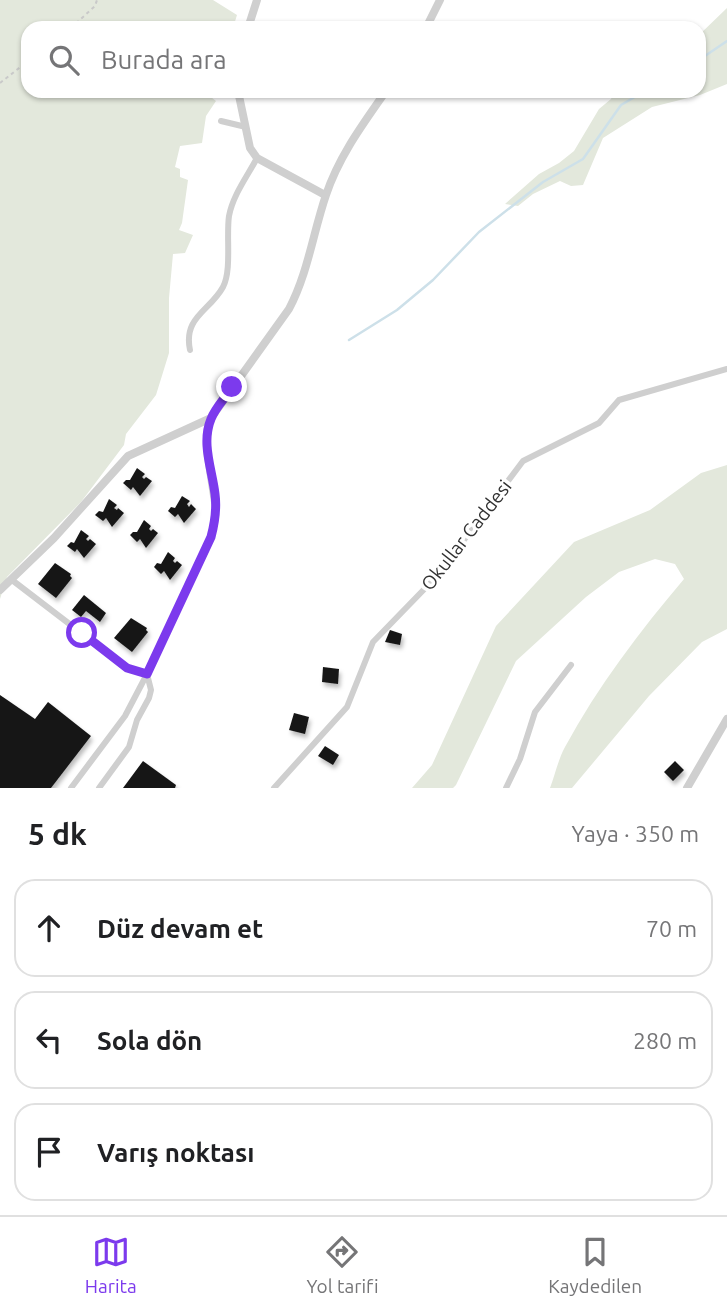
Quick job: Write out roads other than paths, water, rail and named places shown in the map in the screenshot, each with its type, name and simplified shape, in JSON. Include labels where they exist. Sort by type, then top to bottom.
[{"type":"street","points":[[250,21],[257,0]]},
{"type":"street","points":[[430,21],[440,0]]},
{"type":"street","points":[[240,98],[250,148],[257,158],[326,195]]},
{"type":"street","points":[[71,788],[125,716],[211,537],[216,514],[215,494],[206,451],[211,418],[289,309],[297,293],[339,160],[381,98]]},
{"type":"street","points":[[221,121],[246,127]]},
{"type":"street","points":[[190,350],[187,338],[192,322],[223,288],[227,277],[227,238],[233,201],[257,158]]},
{"type":"street","name":"Okullar Caddesi","points":[[274,788],[346,707],[373,642],[438,576],[523,461],[599,423],[619,400],[727,369]]},
{"type":"street","points":[[0,590],[54,538],[128,456],[211,418]]},
{"type":"street","points":[[12,580],[127,668],[147,674]]},
{"type":"street","points":[[506,788],[520,759],[535,712],[570,665]]},
{"type":"street","points":[[99,788],[129,747],[137,720],[149,698],[147,674]]},
{"type":"street","points":[[687,788],[727,719]]},
{"type":"waterway","points":[[706,55],[727,41]]},
{"type":"waterway","points":[[349,340],[397,310],[433,280],[479,232],[543,182],[583,159],[621,105],[633,98]]}]
